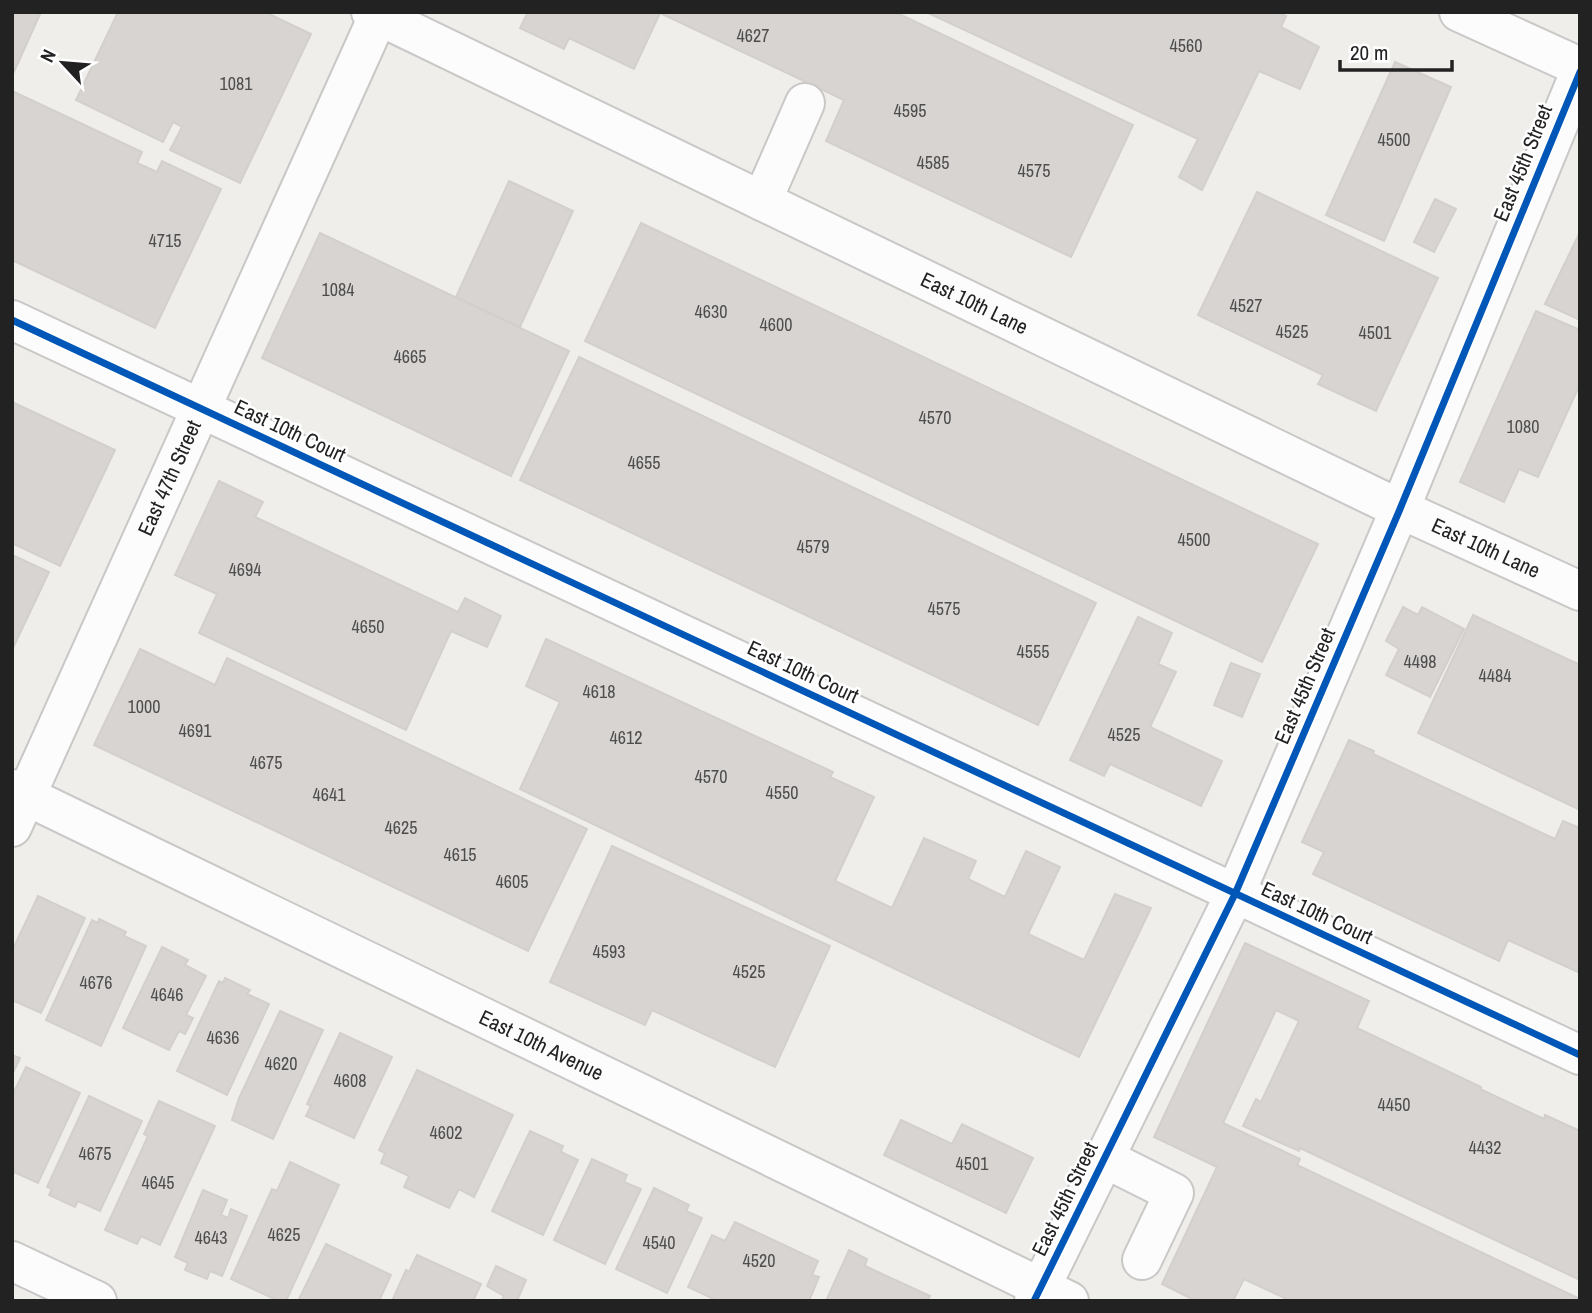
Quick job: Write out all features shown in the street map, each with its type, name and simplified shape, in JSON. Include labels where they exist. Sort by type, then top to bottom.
[{"type":"street","points":[[1459,12],[1580,67]]},
{"type":"street","name":"East 10th Lane","points":[[376,13],[1400,509],[1580,590]]},
{"type":"street","name":"East 47th Street","points":[[17,804],[201,409],[376,13]]},
{"type":"street","name":"East 45th Street","points":[[1048,1296],[1104,1158],[1235,894],[1400,509],[1580,72]]},
{"type":"street","points":[[762,201],[805,103]]},
{"type":"street","name":"East 10th Court","points":[[12,320],[1580,1055]]},
{"type":"street","name":"East 10th Avenue","points":[[17,804],[1048,1296]]},
{"type":"street","points":[[1104,1158],[1174,1193],[1142,1260]]},
{"type":"street","points":[[12,1261],[97,1301]]},
{"type":"building","points":[[12,12],[41,12],[13,74],[12,74]]},
{"type":"building","points":[[118,12],[265,12],[311,34],[240,183],[170,150],[182,127],[173,122],[163,142],[76,100]]},
{"type":"building","points":[[528,12],[895,12],[1133,125],[1071,257],[826,141],[844,100],[660,13],[634,69],[569,38],[564,49],[520,28]]},
{"type":"building","points":[[926,12],[1278,12],[1286,16],[1281,27],[1319,47],[1300,89],[1259,71],[1202,190],[1179,177],[1198,139]]},
{"type":"building","points":[[1395,62],[1451,87],[1384,241],[1326,215]]},
{"type":"building","points":[[12,91],[142,152],[137,163],[157,172],[162,161],[221,189],[155,328],[12,260]]},
{"type":"building","points":[[509,181],[573,211],[520,327],[456,297]]},
{"type":"building","points":[[1257,192],[1438,278],[1376,411],[1318,384],[1323,375],[1198,315]]},
{"type":"building","points":[[1435,199],[1456,209],[1434,252],[1414,242]]},
{"type":"building","points":[[641,223],[1318,544],[1262,662],[585,341]]},
{"type":"building","points":[[1580,232],[1580,320],[1545,304]]},
{"type":"building","points":[[320,233],[569,351],[511,476],[262,358]]},
{"type":"building","points":[[1536,311],[1580,330],[1580,384],[1538,477],[1519,469],[1504,502],[1460,482]]},
{"type":"building","points":[[579,357],[1096,603],[1038,725],[520,480]]},
{"type":"building","points":[[12,402],[115,450],[60,566],[12,543]]},
{"type":"building","points":[[219,481],[263,502],[255,517],[458,612],[465,598],[501,616],[487,647],[451,631],[406,730],[199,633],[217,594],[175,575]]},
{"type":"building","points":[[12,555],[49,572],[12,650]]},
{"type":"building","points":[[1403,607],[1418,615],[1422,607],[1464,629],[1430,697],[1386,675],[1399,649],[1386,641]]},
{"type":"building","points":[[1473,615],[1580,665],[1580,810],[1418,733]]},
{"type":"building","points":[[1138,617],[1172,633],[1158,664],[1176,672],[1150,727],[1222,761],[1201,806],[1110,764],[1104,776],[1070,760]]},
{"type":"building","points":[[546,639],[833,772],[830,777],[874,797],[835,881],[892,908],[924,838],[976,861],[968,879],[1005,897],[1026,851],[1060,867],[1028,934],[1084,960],[1115,894],[1151,908],[1079,1057],[520,789],[560,702],[526,686]]},
{"type":"building","points":[[140,649],[215,685],[227,658],[587,829],[528,951],[94,745]]},
{"type":"building","points":[[1231,663],[1260,674],[1242,717],[1214,705]]},
{"type":"building","points":[[1349,740],[1374,751],[1373,754],[1555,839],[1563,821],[1580,828],[1580,973],[1508,940],[1499,961],[1313,874],[1324,852],[1302,842]]},
{"type":"building","points":[[612,846],[830,946],[775,1067],[652,1010],[645,1025],[550,982]]},
{"type":"building","points":[[38,896],[85,918],[41,1013],[12,1000],[12,951]]},
{"type":"building","points":[[99,919],[126,932],[124,936],[146,946],[101,1046],[46,1020],[92,920],[98,923]]},
{"type":"building","points":[[1245,943],[1369,1001],[1357,1028],[1544,1119],[1545,1115],[1580,1131],[1580,1280],[1300,1148],[1299,1151],[1243,1126],[1256,1099],[1261,1102],[1299,1021],[1276,1010],[1223,1123],[1300,1159],[1297,1165],[1580,1301],[1291,1301],[1244,1279],[1233,1301],[1196,1301],[1162,1284],[1217,1167],[1154,1137]]},
{"type":"building","points":[[162,947],[188,960],[185,965],[206,976],[186,1015],[193,1018],[185,1034],[179,1031],[169,1050],[123,1028]]},
{"type":"building","points":[[225,978],[250,990],[247,994],[269,1004],[227,1095],[177,1071],[219,981],[223,983]]},
{"type":"building","points":[[280,1011],[323,1030],[273,1139],[232,1120],[239,1098]]},
{"type":"building","points":[[340,1033],[392,1057],[354,1138],[306,1116],[311,1106],[307,1104]]},
{"type":"building","points":[[12,1055],[20,1058],[12,1075]]},
{"type":"building","points":[[26,1067],[80,1093],[38,1183],[14,1172],[12,1174],[12,1096]]},
{"type":"building","points":[[417,1070],[513,1115],[474,1197],[459,1189],[449,1208],[404,1187],[409,1176],[381,1163],[385,1153],[379,1150]]},
{"type":"building","points":[[89,1096],[142,1121],[100,1211],[78,1201],[75,1207],[49,1195],[52,1189],[47,1187]]},
{"type":"building","points":[[159,1101],[215,1126],[160,1245],[141,1236],[137,1244],[105,1230],[148,1136],[144,1134]]},
{"type":"building","points":[[901,1120],[952,1144],[962,1124],[1033,1158],[1006,1213],[884,1155]]},
{"type":"building","points":[[530,1131],[563,1146],[561,1152],[578,1160],[543,1235],[492,1211]]},
{"type":"building","points":[[592,1159],[627,1175],[624,1182],[641,1189],[605,1264],[554,1240]]},
{"type":"building","points":[[290,1162],[339,1185],[286,1301],[279,1301],[231,1279],[272,1189],[277,1191]]},
{"type":"building","points":[[654,1188],[689,1205],[686,1211],[702,1218],[667,1293],[616,1269]]},
{"type":"building","points":[[203,1190],[227,1200],[221,1215],[228,1218],[231,1209],[247,1216],[222,1276],[210,1271],[207,1279],[185,1270],[188,1263],[175,1257]]},
{"type":"building","points":[[735,1222],[818,1261],[812,1275],[819,1277],[809,1301],[718,1301],[688,1287],[712,1235],[725,1241]]},
{"type":"building","points":[[326,1244],[391,1275],[379,1301],[298,1301]]},
{"type":"building","points":[[849,1250],[867,1259],[865,1266],[930,1296],[927,1301],[826,1301]]},
{"type":"building","points":[[417,1255],[481,1284],[473,1301],[392,1301],[406,1270],[409,1272]]},
{"type":"building","points":[[496,1266],[526,1280],[517,1301],[502,1299],[504,1296],[487,1286]]},
{"type":"cycle path","points":[[1034,1301],[1235,894],[1400,509],[1580,72]]},
{"type":"cycle path","points":[[12,320],[1580,1055]]}]
